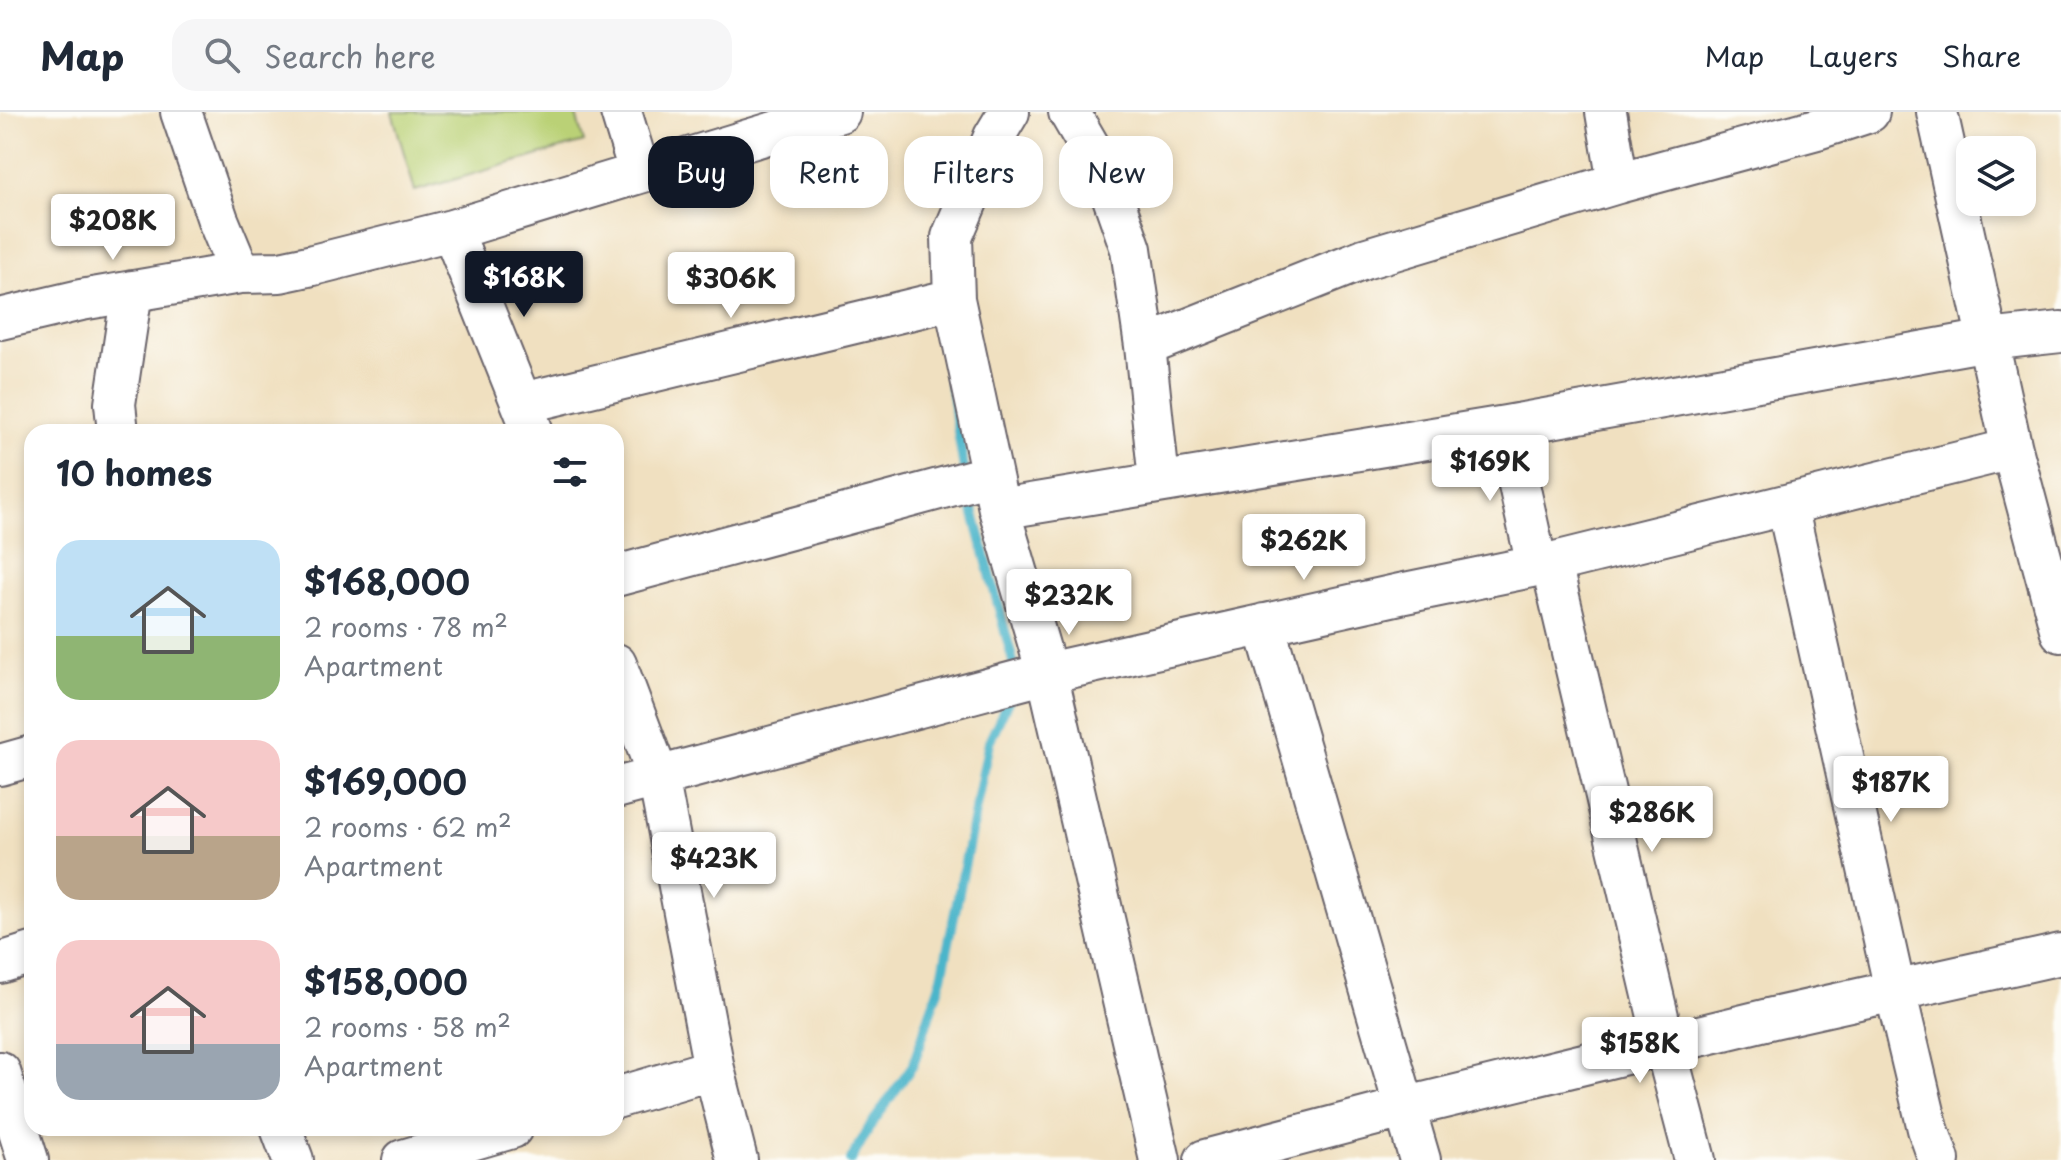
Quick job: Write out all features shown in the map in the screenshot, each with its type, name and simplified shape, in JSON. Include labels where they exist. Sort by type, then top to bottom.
[{"type":"street","points":[[181,112],[218,220],[240,273]]},
{"type":"street","points":[[621,112],[639,171]]},
{"type":"street","points":[[0,319],[132,291],[240,273],[280,272],[452,230],[840,112]]},
{"type":"street","points":[[1009,112],[994,137],[952,237],[954,299],[995,492],[1047,673],[1160,1160]]},
{"type":"street","points":[[1069,112],[1104,172],[1131,249],[1159,481]]},
{"type":"street","points":[[1606,112],[1618,183]]},
{"type":"street","points":[[1145,346],[1364,259],[1869,112]]},
{"type":"street","points":[[1937,112],[2012,449],[2061,632]]},
{"type":"street","points":[[452,230],[528,418],[954,299]]},
{"type":"street","points":[[117,424],[115,404],[132,291]]},
{"type":"street","points":[[624,574],[995,492],[1159,481],[1506,426],[1988,340],[2061,332]]},
{"type":"street","points":[[1506,426],[1695,1160]]},
{"type":"street","points":[[624,786],[1047,673],[1544,564],[2012,449]]},
{"type":"street","points":[[1787,505],[1895,990],[1928,1129],[1939,1160]]},
{"type":"street","points":[[1264,624],[1420,1160]]},
{"type":"street","points":[[624,685],[658,776],[714,1069],[737,1160]]},
{"type":"street","points":[[0,765],[24,758]]},
{"type":"street","points":[[1205,1160],[1407,1107],[1895,990],[2061,954]]},
{"type":"street","points":[[0,963],[24,956]]},
{"type":"street","points":[[624,1096],[714,1069]]},
{"type":"street","points":[[0,1072],[28,1160]]},
{"type":"street","points":[[284,1136],[293,1160]]},
{"type":"street","points":[[403,1160],[483,1136]]},
{"type":"green space","points":[[392,112],[575,112],[584,142],[415,191]]},
{"type":"waterway","points":[[945,349],[965,475]]},
{"type":"waterway","points":[[968,491],[1016,673]]},
{"type":"waterway","points":[[851,1160],[869,1128],[913,1065],[942,977],[989,742],[1011,695]]}]
